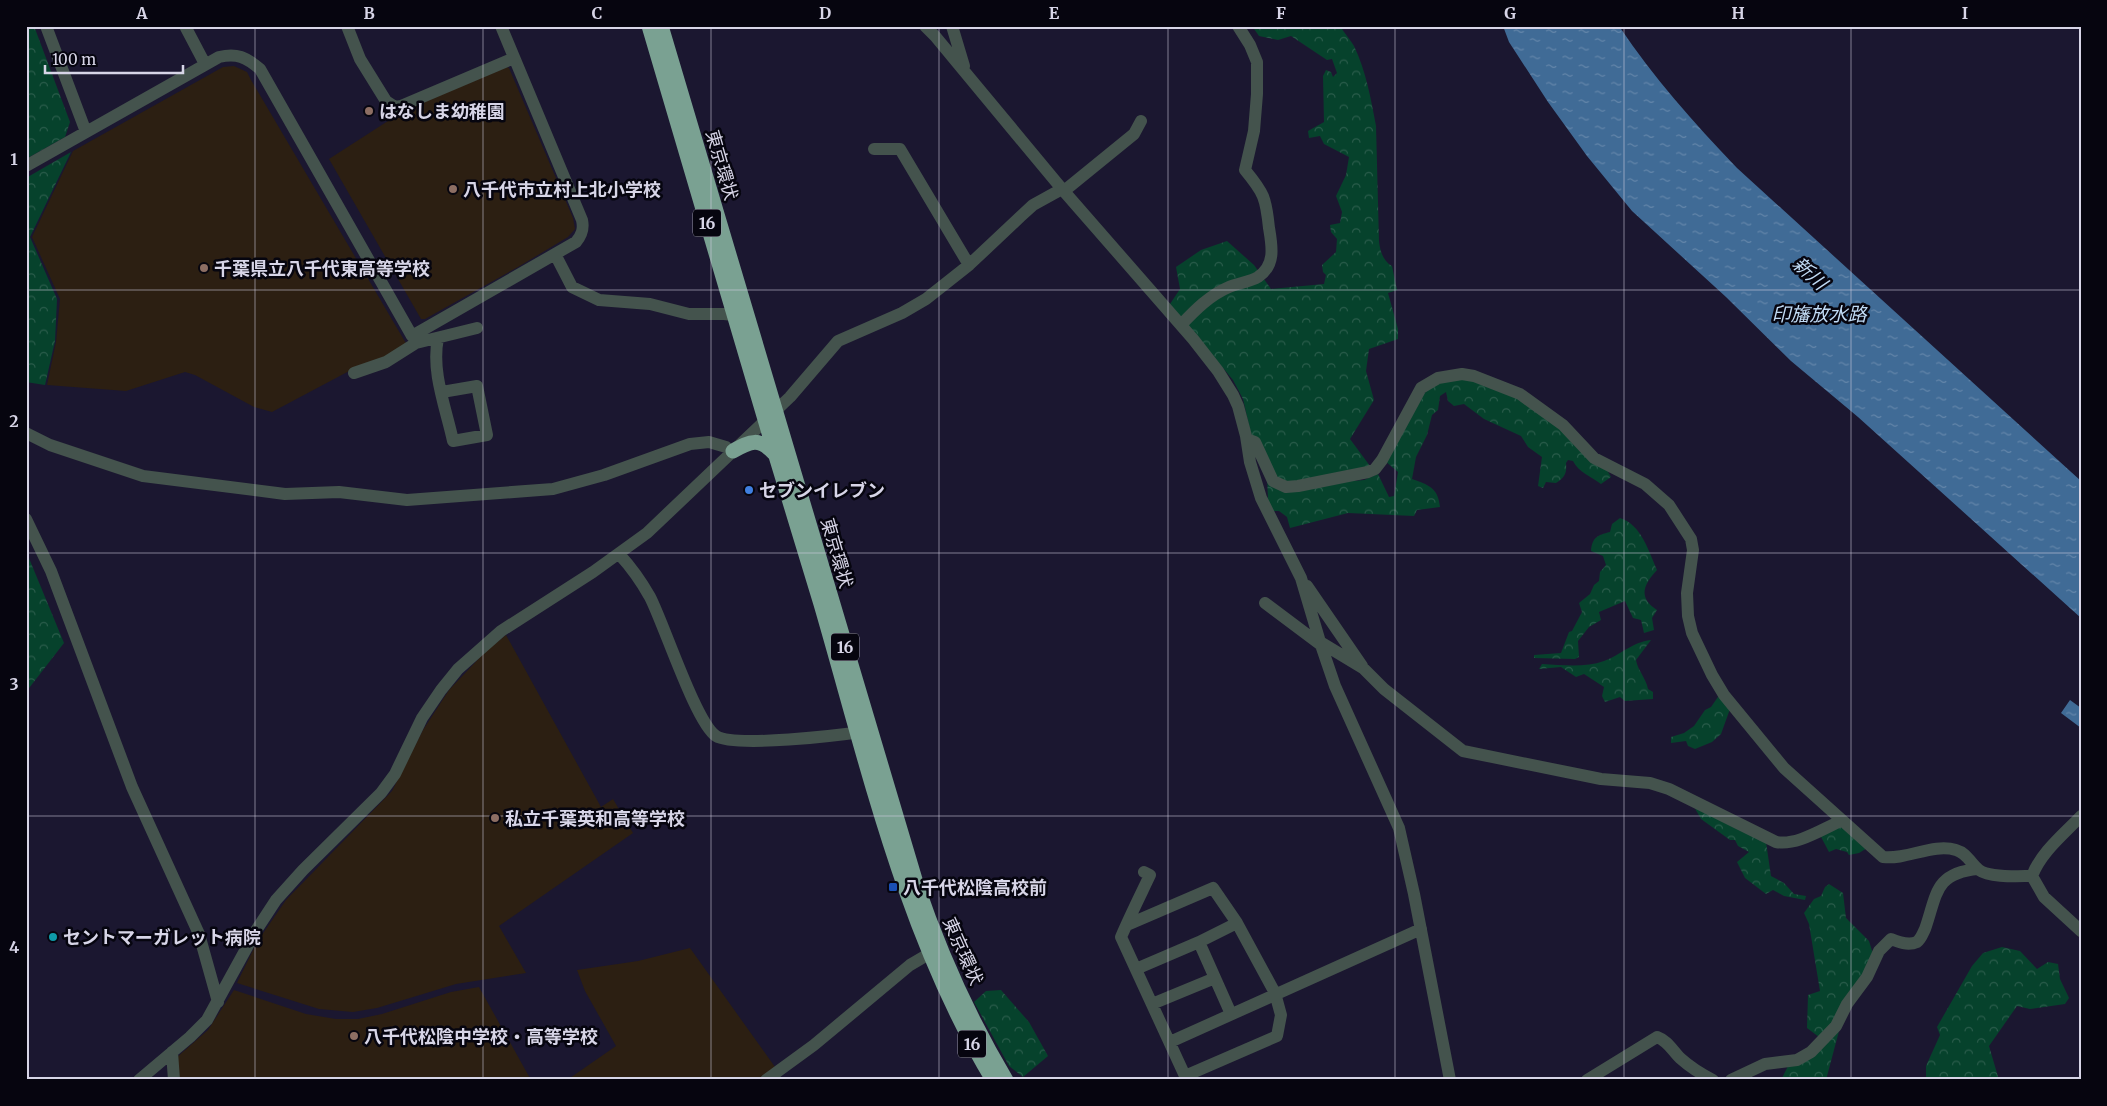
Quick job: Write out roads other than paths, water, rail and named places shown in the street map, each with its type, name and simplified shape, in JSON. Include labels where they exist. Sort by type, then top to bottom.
[{"type":"highway","name":"東京環状","points":[[649,26],[741,316]]},
{"type":"highway","name":"東京環状","points":[[661,26],[741,316],[863,732]]},
{"type":"highway","name":"東京環状","points":[[770,415],[775,454],[863,732],[916,883],[934,950],[966,1033],[992,1080]]},
{"type":"highway","points":[[732,452],[752,442],[767,446],[775,454]]},
{"type":"highway","name":"東京環状","points":[[934,950],[1006,1080]]},
{"type":"street","points":[[46,26],[86,132]]},
{"type":"street","points":[[185,26],[205,64]]},
{"type":"street","points":[[346,26],[360,59],[386,101],[395,107],[514,58]]},
{"type":"street","points":[[354,373],[386,362],[414,340],[576,242],[581,236],[584,228],[582,220],[501,26]]},
{"type":"street","points":[[925,26],[1063,190],[1181,325],[1218,371],[1234,395],[1238,406],[1247,439],[1252,472],[1261,498],[1301,578],[1364,669],[1384,689],[1455,746],[1474,755],[1537,765],[1601,779],[1650,783],[1669,789],[1776,842],[1784,844],[1842,821]]},
{"type":"street","points":[[952,26],[968,75]]},
{"type":"street","points":[[1181,325],[1209,299],[1229,288],[1258,277],[1269,266],[1273,252],[1266,200],[1261,189],[1245,170],[1254,131],[1257,62],[1250,45],[1238,26]]},
{"type":"street","points":[[26,166],[219,57],[235,55],[250,60],[260,68],[414,340]]},
{"type":"street","points":[[139,1080],[207,1020],[257,929],[276,900],[303,870],[380,793],[394,774],[422,718],[458,669],[501,631],[619,554],[647,533],[790,397],[838,341],[913,307],[969,265],[1033,206],[1063,190],[1134,134],[1141,121]]},
{"type":"street","points":[[874,148],[900,149],[969,265]]},
{"type":"street","points":[[555,254],[572,287],[599,300],[650,304],[689,314],[741,316]]},
{"type":"street","points":[[414,340],[438,338],[477,328]]},
{"type":"street","points":[[438,338],[435,352],[436,367],[453,441],[487,435],[477,386],[442,392]]},
{"type":"street","points":[[1247,439],[1255,442],[1273,481],[1286,486],[1298,486],[1375,469],[1417,394],[1426,384],[1438,378],[1462,374],[1474,376],[1520,394],[1563,425],[1594,458],[1645,484],[1669,506],[1691,539],[1693,550],[1686,606],[1692,632],[1712,675],[1736,711],[1784,768],[1883,858],[1944,849],[1955,850],[1963,853],[1978,869],[1992,874],[2032,876]]},
{"type":"street","points":[[26,433],[50,445],[143,476],[285,494],[339,492],[407,500],[553,489],[604,475],[690,444],[709,442],[726,447],[732,452]]},
{"type":"street","points":[[26,519],[51,571],[132,788],[199,934],[218,1002]]},
{"type":"street","points":[[619,554],[636,574],[650,597],[690,694],[709,730],[718,738],[759,742],[863,732]]},
{"type":"street","points":[[1301,578],[1320,644],[1335,686],[1399,828],[1421,929],[1450,1080]]},
{"type":"street","points":[[1265,603],[1320,644],[1364,669]]},
{"type":"street","points":[[2032,876],[2050,849],[2081,816]]},
{"type":"street","points":[[1732,1080],[1765,1064],[1797,1060],[1812,1052],[1836,1026],[1847,1004],[1867,977],[1879,952],[1890,939],[1906,944],[1916,942],[1922,936],[1930,908],[1944,881],[1956,873],[1978,869]]},
{"type":"street","points":[[1127,925],[1213,888],[1237,923],[1275,994],[1281,1015],[1278,1036],[1186,1076],[1121,937],[1150,875],[1144,872]]},
{"type":"street","points":[[2032,876],[2044,897],[2081,931]]},
{"type":"street","points":[[1136,969],[1199,942],[1237,923]]},
{"type":"street","points":[[1170,1042],[1421,929]]},
{"type":"street","points":[[1199,942],[1231,1014]]},
{"type":"street","points":[[766,1080],[814,1045],[910,965],[934,950]]},
{"type":"street","points":[[1152,1004],[1215,978]]},
{"type":"street","points":[[1588,1080],[1657,1037],[1665,1040],[1680,1058],[1698,1072],[1713,1080]]},
{"type":"street","points":[[172,1052],[174,1080]]},
{"type":"water","name":"印旛放水路","points":[[1503,26],[1619,26],[1646,64],[1675,99],[1737,168],[2081,481],[2081,618],[1858,417],[1791,361],[1726,297],[1632,211],[1587,156],[1548,102],[1509,42]]},
{"type":"water","points":[[2070,700],[2081,708],[2081,728],[2061,713]]},
{"type":"place","name":"はなしま幼稚園","points":[[369,111]]},
{"type":"place","name":"八千代市立村上北小学校","points":[[453,189]]},
{"type":"place","name":"千葉県立八千代東高等学校","points":[[204,268]]},
{"type":"place","name":"セブンイレブン","points":[[749,490]]},
{"type":"place","name":"私立千葉英和高等学校","points":[[495,818]]},
{"type":"place","name":"八千代松陰高校前","points":[[893,887]]},
{"type":"place","name":"セントマーガレット病院","points":[[53,937]]},
{"type":"place","name":"八千代松陰中学校・高等学校","points":[[354,1036]]},
{"type":"water label","name":"新川","points":[[1810,273]]}]
